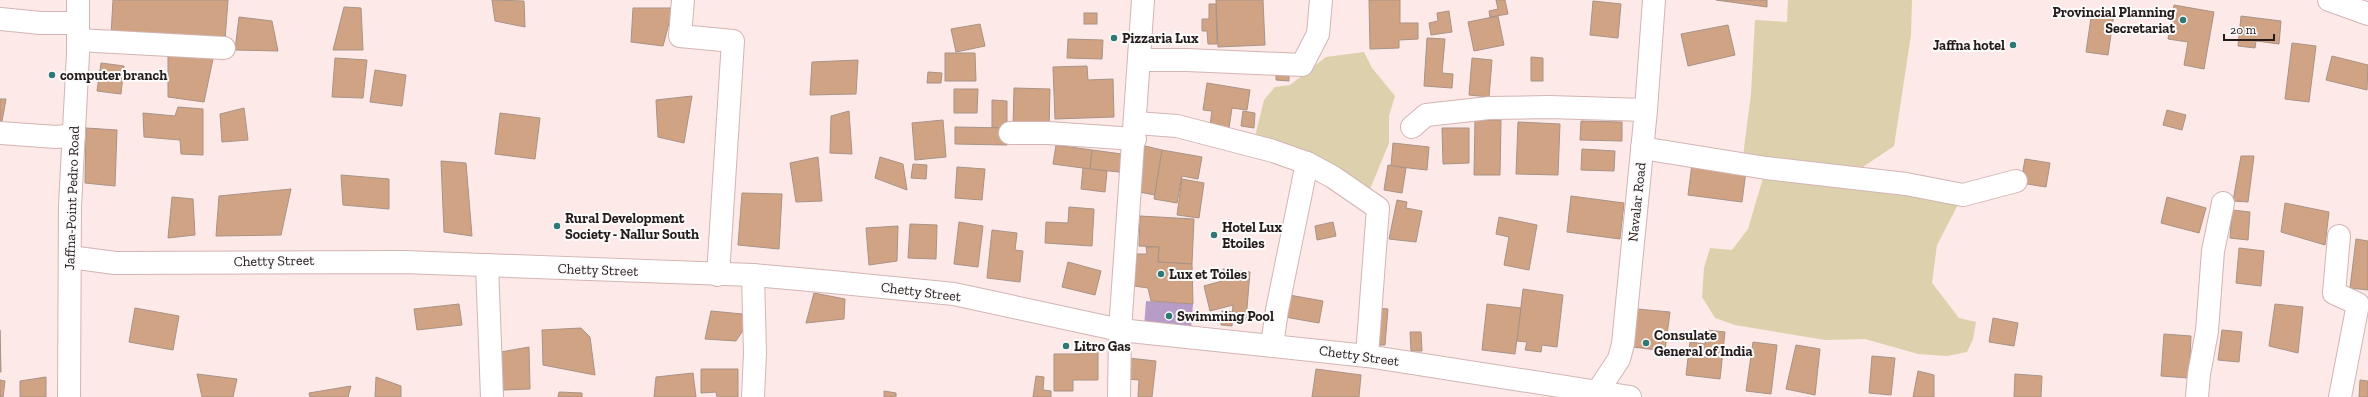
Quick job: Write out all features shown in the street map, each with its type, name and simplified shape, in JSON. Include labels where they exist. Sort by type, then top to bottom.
[{"type":"street","name":"Jaffna-Point Pedro Road","points":[[69,397],[70,258],[78,0]]},
{"type":"street","points":[[682,0],[680,36],[733,41],[718,275]]},
{"type":"street","points":[[1119,397],[1120,330],[1136,131],[1143,0]]},
{"type":"street","points":[[1139,60],[1188,60],[1302,65],[1318,34],[1321,0]]},
{"type":"street","name":"Navalar Road","points":[[1595,395],[1619,359],[1623,344],[1646,110],[1654,0]]},
{"type":"street","points":[[2329,0],[2368,14]]},
{"type":"street","points":[[0,20],[41,23],[78,31],[224,48]]},
{"type":"street","points":[[1412,126],[1426,115],[1481,109],[1549,107],[1646,110]]},
{"type":"street","points":[[1010,133],[1136,131],[1177,126],[1203,131],[1273,151],[1307,163],[1360,193],[1378,208],[1367,356]]},
{"type":"street","points":[[0,133],[56,137],[74,135]]},
{"type":"street","points":[[1642,148],[1766,168],[1906,184],[1963,195],[2016,181]]},
{"type":"street","points":[[1272,346],[1277,310],[1307,163]]},
{"type":"street","points":[[2197,397],[2199,374],[2207,331],[2213,251],[2223,203]]},
{"type":"street","points":[[2340,236],[2334,293],[2358,304],[2340,397]]},
{"type":"street","name":"Chetty Street","points":[[70,258],[115,263],[322,260],[487,265],[718,275],[753,275],[954,294],[1120,330],[1367,356],[1595,395],[1630,397]]},
{"type":"street","points":[[487,265],[492,397]]},
{"type":"street","points":[[753,275],[755,353],[753,397]]},
{"type":"shaded area","points":[[1788,0],[1912,0],[1911,35],[1894,146],[1848,177],[1963,195],[1937,245],[1932,283],[1959,318],[1976,322],[1973,339],[1967,352],[1947,356],[1918,354],[1865,339],[1825,340],[1735,325],[1715,318],[1702,297],[1704,268],[1710,248],[1732,250],[1748,229],[1766,168],[1742,164],[1751,94],[1755,20],[1787,22]]},
{"type":"shaded area","points":[[1364,52],[1372,68],[1395,96],[1389,116],[1389,143],[1366,199],[1253,145],[1264,100],[1275,87],[1290,85],[1326,57]]},
{"type":"shaded area","name":"Swimming Pool","points":[[1146,301],[1193,304],[1191,330],[1144,327]]},
{"type":"building","points":[[113,0],[228,0],[225,40],[111,35]]},
{"type":"building","points":[[492,0],[524,1],[525,27],[495,21]]},
{"type":"building","points":[[1216,0],[1263,0],[1265,45],[1218,47]]},
{"type":"building","points":[[1369,0],[1400,0],[1400,23],[1418,23],[1418,39],[1399,40],[1399,48],[1370,49]]},
{"type":"building","points":[[1496,0],[1505,0],[1508,14],[1490,17],[1489,11],[1498,9]]},
{"type":"building","points":[[1716,0],[1767,0],[1767,7]]},
{"type":"building","points":[[1593,1],[1621,4],[1618,38],[1590,35]]},
{"type":"building","points":[[1209,4],[1216,4],[1217,44],[1208,44],[1207,31],[1202,31],[1202,19],[1209,19]]},
{"type":"building","points":[[2174,5],[2214,12],[2204,69],[2184,65],[2188,42],[2168,39]]},
{"type":"building","points":[[344,7],[361,8],[363,50],[333,50]]},
{"type":"building","points":[[633,8],[673,8],[663,46],[631,42]]},
{"type":"building","points":[[1449,11],[1452,32],[1431,35],[1429,23],[1438,21],[1437,13]]},
{"type":"building","points":[[2092,11],[2114,14],[2108,55],[2086,52]]},
{"type":"building","points":[[1084,13],[1097,13],[1097,24],[1084,24]]},
{"type":"building","points":[[1498,16],[1504,45],[1474,51],[1468,22]]},
{"type":"building","points":[[2241,16],[2281,21],[2279,44],[2256,41],[2255,48],[2238,46]]},
{"type":"building","points":[[239,17],[272,21],[278,51],[235,50]]},
{"type":"building","points":[[980,24],[985,46],[956,52],[951,29]]},
{"type":"building","points":[[1728,25],[1735,55],[1688,66],[1681,34]]},
{"type":"building","points":[[1427,38],[1445,39],[1442,73],[1453,74],[1452,88],[1424,86]]},
{"type":"building","points":[[1068,39],[1103,40],[1102,59],[1067,58]]},
{"type":"building","points":[[2292,43],[2316,46],[2309,102],[2285,99]]},
{"type":"building","points":[[168,53],[214,54],[204,102],[168,97]]},
{"type":"building","points":[[945,53],[975,53],[976,81],[945,81]]},
{"type":"building","points":[[2332,56],[2368,65],[2367,90],[2326,80]]},
{"type":"building","points":[[1531,57],[1543,58],[1543,81],[1531,81]]},
{"type":"building","points":[[335,58],[367,60],[363,98],[332,97]]},
{"type":"building","points":[[1472,58],[1492,60],[1489,97],[1469,95]]},
{"type":"building","points":[[858,60],[856,94],[810,95],[812,62]]},
{"type":"building","points":[[101,63],[124,66],[121,94],[97,91]]},
{"type":"building","points":[[1087,66],[1088,80],[1113,79],[1114,117],[1055,119],[1053,67]]},
{"type":"building","points":[[375,70],[406,75],[402,106],[370,102]]},
{"type":"building","points":[[1276,70],[1289,71],[1289,81],[1276,80]]},
{"type":"building","points":[[928,72],[942,73],[941,83],[927,83]]},
{"type":"building","points":[[1207,83],[1250,90],[1247,110],[1232,108],[1229,128],[1210,125],[1212,111],[1203,110]]},
{"type":"building","points":[[1014,88],[1050,89],[1049,130],[1013,129]]},
{"type":"building","points":[[954,89],[978,89],[977,113],[954,113]]},
{"type":"building","points":[[692,96],[684,143],[658,137],[656,100]]},
{"type":"building","points":[[0,99],[6,99],[1,127],[0,127]]},
{"type":"building","points":[[992,100],[1007,101],[1007,128],[992,128]]},
{"type":"building","points":[[178,107],[203,109],[203,155],[181,154],[180,140],[144,137],[143,113],[175,116]]},
{"type":"building","points":[[244,108],[248,140],[222,142],[220,114]]},
{"type":"building","points":[[2167,110],[2186,115],[2182,130],[2163,125]]},
{"type":"building","points":[[849,111],[852,154],[830,153],[831,116]]},
{"type":"building","points":[[1243,111],[1255,113],[1254,128],[1241,126]]},
{"type":"building","points":[[500,113],[540,118],[535,159],[495,154]]},
{"type":"building","points":[[943,120],[946,157],[915,160],[912,123]]},
{"type":"building","points":[[1475,120],[1501,120],[1500,175],[1474,175]]},
{"type":"building","points":[[1581,121],[1622,122],[1622,141],[1580,140]]},
{"type":"building","points":[[1518,122],[1560,124],[1558,175],[1516,174]]},
{"type":"building","points":[[955,127],[1007,128],[1007,145],[955,144]]},
{"type":"building","points":[[86,128],[117,130],[115,186],[85,183]]},
{"type":"building","points":[[1442,128],[1469,128],[1469,163],[1443,164]]},
{"type":"building","points":[[1393,143],[1429,147],[1427,170],[1391,166]]},
{"type":"building","points":[[1056,145],[1092,150],[1090,169],[1053,164]]},
{"type":"building","points":[[1145,146],[1162,150],[1155,195],[1139,192]]},
{"type":"building","points":[[1582,149],[1615,151],[1614,171],[1581,170]]},
{"type":"building","points":[[1092,150],[1122,154],[1119,172],[1090,169]]},
{"type":"building","points":[[1162,150],[1202,157],[1198,179],[1182,176],[1177,203],[1154,199]]},
{"type":"building","points":[[2241,156],[2254,156],[2248,202],[2233,201]]},
{"type":"building","points":[[818,157],[822,201],[796,202],[790,163]]},
{"type":"building","points":[[880,157],[903,164],[907,190],[875,178]]},
{"type":"building","points":[[2025,159],[2050,163],[2046,187],[2021,183]]},
{"type":"building","points":[[441,161],[466,163],[472,236],[444,232]]},
{"type":"building","points":[[913,164],[927,165],[926,179],[911,178]]},
{"type":"building","points":[[1692,164],[1746,171],[1742,202],[1688,195]]},
{"type":"building","points":[[1388,165],[1406,168],[1402,193],[1384,190]]},
{"type":"building","points":[[957,167],[985,169],[982,200],[955,198]]},
{"type":"building","points":[[1083,168],[1107,171],[1105,192],[1081,189]]},
{"type":"building","points":[[341,175],[389,179],[389,209],[343,205]]},
{"type":"building","points":[[1182,179],[1204,183],[1199,218],[1177,215]]},
{"type":"building","points":[[291,189],[281,235],[216,236],[219,196]]},
{"type":"building","points":[[742,193],[782,194],[779,249],[738,245]]},
{"type":"building","points":[[1571,196],[1624,203],[1620,239],[1567,232]]},
{"type":"building","points":[[172,197],[193,199],[195,235],[168,238]]},
{"type":"building","points":[[2167,197],[2206,208],[2199,233],[2161,223]]},
{"type":"building","points":[[1397,200],[1407,202],[1406,208],[1422,211],[1416,242],[1389,239]]},
{"type":"building","points":[[2285,203],[2329,212],[2325,245],[2281,232]]},
{"type":"building","points":[[1069,207],[1094,209],[1092,246],[1045,243],[1046,222],[1068,223]]},
{"type":"building","points":[[2232,210],[2250,212],[2248,240],[2230,238]]},
{"type":"building","points":[[1140,216],[1194,219],[1192,264],[1158,262],[1159,247],[1139,246]]},
{"type":"building","points":[[1499,217],[1537,225],[1529,270],[1504,265],[1509,237],[1496,234]]},
{"type":"building","points":[[959,222],[983,226],[978,267],[954,264]]},
{"type":"building","points":[[1333,222],[1336,236],[1317,240],[1315,226]]},
{"type":"building","points":[[910,224],[937,225],[936,259],[908,258]]},
{"type":"building","points":[[898,226],[897,261],[869,265],[866,228]]},
{"type":"building","points":[[992,230],[1017,233],[1015,250],[1023,251],[1020,282],[987,278]]},
{"type":"building","points":[[2356,239],[2368,241],[2368,290],[2350,288]]},
{"type":"building","points":[[1146,247],[1159,247],[1158,262],[1192,264],[1193,304],[1151,301],[1148,288],[1134,286],[1137,254],[1147,254]]},
{"type":"building","points":[[2239,248],[2264,251],[2261,286],[2236,283]]},
{"type":"building","points":[[1068,262],[1101,271],[1095,295],[1062,287]]},
{"type":"building","points":[[1223,269],[1250,272],[1246,320],[1232,318],[1233,305],[1210,311],[1204,286],[1222,281]]},
{"type":"building","points":[[1523,289],[1563,295],[1557,347],[1542,345],[1541,352],[1525,350],[1527,342],[1517,341]]},
{"type":"building","points":[[814,293],[845,299],[844,319],[806,323]]},
{"type":"building","points":[[1289,295],[1323,301],[1319,323],[1285,317]]},
{"type":"building","points":[[459,304],[462,325],[417,330],[414,309]]},
{"type":"building","points":[[1487,304],[1521,308],[1515,354],[1482,350]]},
{"type":"building","points":[[2275,304],[2303,307],[2298,353],[2269,346]]},
{"type":"building","points":[[135,308],[179,316],[173,350],[129,342]]},
{"type":"building","points":[[1378,308],[1388,309],[1385,345],[1375,345]]},
{"type":"building","points":[[1637,309],[1670,312],[1665,351],[1633,347]]},
{"type":"building","points":[[711,311],[753,315],[736,341],[705,339]]},
{"type":"building","points":[[1222,311],[1233,312],[1232,326],[1221,325]]},
{"type":"building","points":[[1993,318],[2018,323],[2014,346],[1989,342]]},
{"type":"building","points":[[581,328],[590,337],[595,375],[543,365],[542,330]]},
{"type":"building","points":[[0,330],[1,372],[0,372]]},
{"type":"building","points":[[1707,330],[1725,332],[1720,379],[1686,375],[1690,342],[1705,344]]},
{"type":"building","points":[[2222,330],[2242,332],[2239,362],[2218,360]]},
{"type":"building","points":[[1410,332],[1421,332],[1422,351],[1411,351]]},
{"type":"building","points":[[2164,334],[2191,336],[2189,378],[2161,376]]},
{"type":"building","points":[[1753,342],[1777,345],[1771,394],[1746,391]]},
{"type":"building","points":[[1082,345],[1098,345],[1098,380],[1073,380],[1073,391],[1054,391],[1054,354],[1082,354]]},
{"type":"building","points":[[1796,345],[1820,349],[1815,395],[1786,389]]},
{"type":"building","points":[[529,347],[530,389],[503,390],[501,352]]},
{"type":"building","points":[[1872,356],[1895,358],[1891,395],[1869,393]]},
{"type":"building","points":[[1128,358],[1156,361],[1152,397],[1138,397],[1139,380],[1126,379]]},
{"type":"building","points":[[701,369],[738,369],[738,397],[717,397],[716,392],[701,393]]},
{"type":"building","points":[[1316,369],[1361,375],[1359,397],[1312,397]]},
{"type":"building","points":[[1918,371],[1934,375],[1934,397],[1913,397]]},
{"type":"building","points":[[693,373],[696,397],[654,397],[656,377]]},
{"type":"building","points":[[197,374],[237,379],[233,397],[202,397]]},
{"type":"building","points":[[2015,374],[2042,376],[2041,397],[2014,397]]},
{"type":"building","points":[[1036,376],[1044,377],[1043,390],[1051,391],[1051,397],[1033,397]]},
{"type":"building","points":[[46,377],[46,397],[20,397],[20,381]]},
{"type":"building","points":[[376,377],[401,386],[401,397],[375,397]]},
{"type":"building","points":[[0,380],[5,381],[3,397],[0,397]]},
{"type":"building","points":[[2360,380],[2368,381],[2368,397],[2359,397]]},
{"type":"building","points":[[351,386],[348,397],[310,397],[309,393]]},
{"type":"building","points":[[884,391],[896,393],[896,397],[884,397]]},
{"type":"building","points":[[559,392],[582,393],[582,397],[558,397]]},
{"type":"place","name":"Provincial Planning Secretariat","points":[[2183,20]]},
{"type":"place","name":"Pizzaria Lux","points":[[1114,38]]},
{"type":"place","name":"Jaffna hotel","points":[[2013,45]]},
{"type":"place","name":"computer branch","points":[[52,75]]},
{"type":"place","name":"Rural Development Society - Nallur South","points":[[557,226]]},
{"type":"place","name":"Hotel Lux Etoiles","points":[[1214,235]]},
{"type":"place","name":"Lux et Toiles","points":[[1161,274]]},
{"type":"place","name":"Swimming Pool","points":[[1169,316]]},
{"type":"place","name":"Consulate General of India","points":[[1646,343]]},
{"type":"place","name":"Litro Gas","points":[[1066,346]]}]
